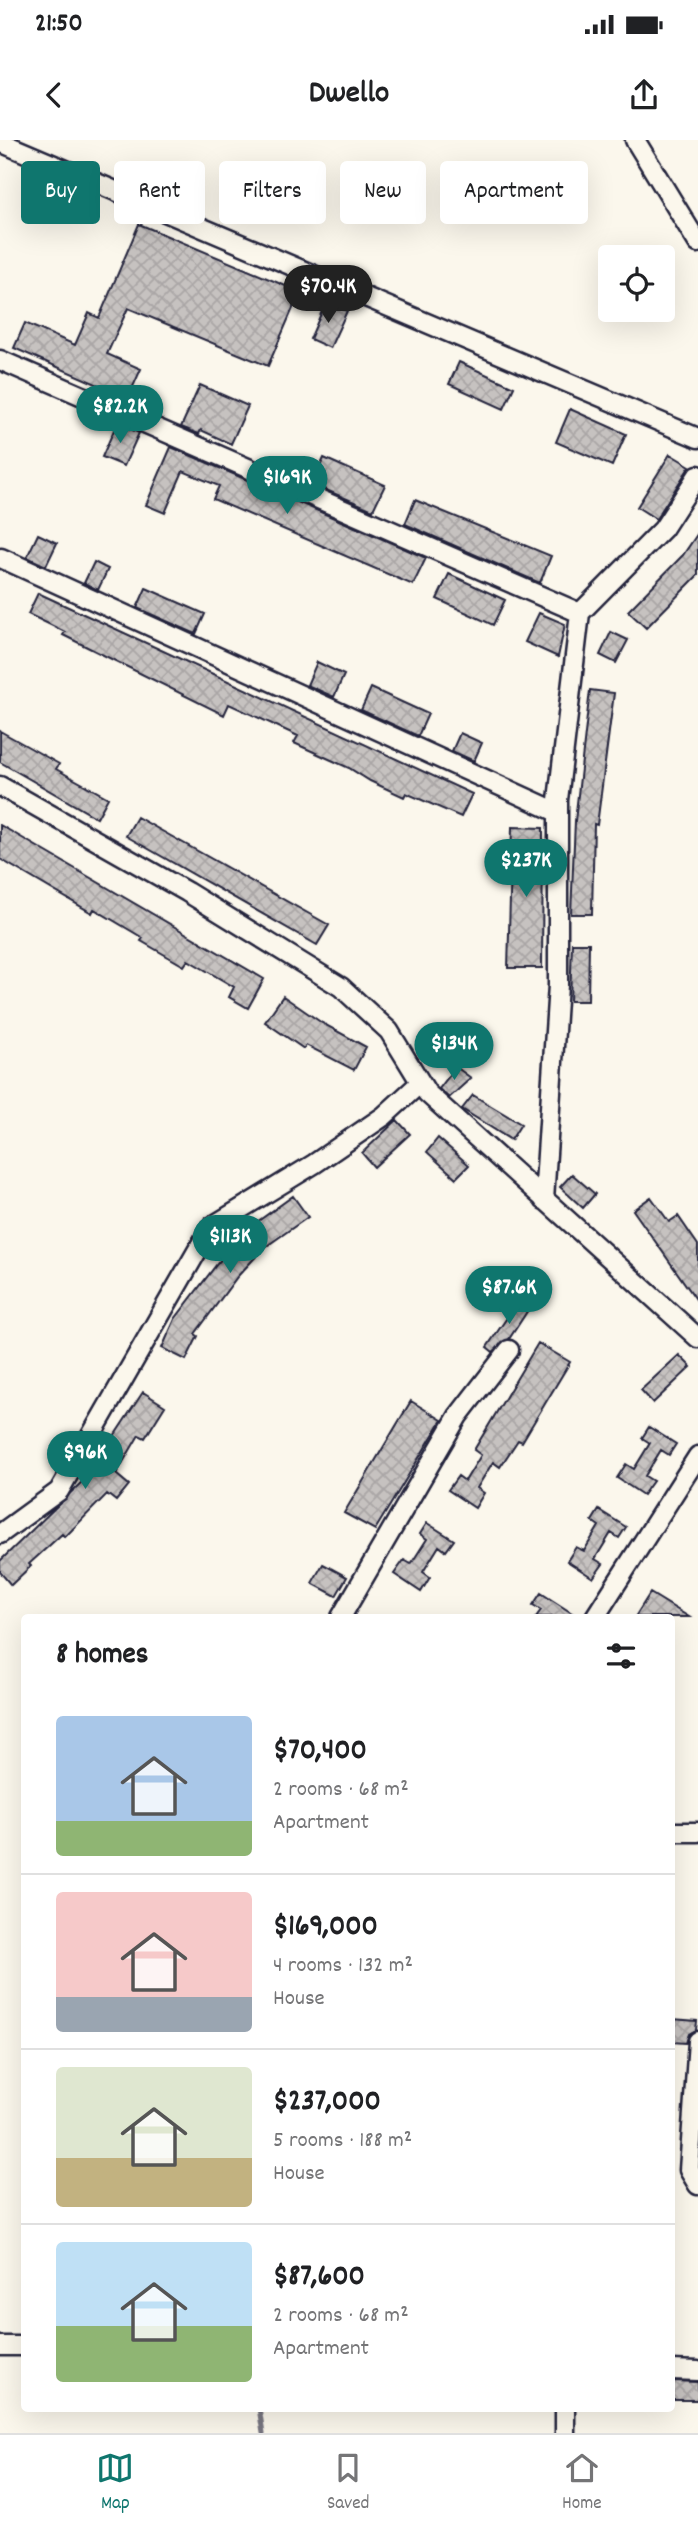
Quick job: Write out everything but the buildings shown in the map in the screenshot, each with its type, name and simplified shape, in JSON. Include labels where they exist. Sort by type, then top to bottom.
[{"type":"street","points":[[635,140],[698,243]]},
{"type":"street","points":[[0,142],[698,438]]},
{"type":"street","points":[[0,360],[580,613]]},
{"type":"street","points":[[544,1200],[558,985],[557,811],[580,613],[663,528],[698,475]]},
{"type":"street","points":[[1,558],[557,811]]},
{"type":"street","points":[[0,786],[187,892],[341,987],[389,1031],[426,1093],[698,1338]]},
{"type":"street","points":[[0,1534],[59,1491],[211,1227],[324,1158],[384,1116],[421,1083]]},
{"type":"street","points":[[343,1614],[458,1416],[509,1350]]},
{"type":"street","points":[[597,1614],[698,1455]]},
{"type":"street","points":[[675,1832],[698,1832]]},
{"type":"street","points":[[686,2175],[698,2041]]},
{"type":"street","points":[[0,2346],[21,2346]]},
{"type":"street","points":[[675,2371],[698,2371]]},
{"type":"street","points":[[565,2412],[565,2433]]},
{"type":"waterway","points":[[260,2412],[263,2433]]}]
